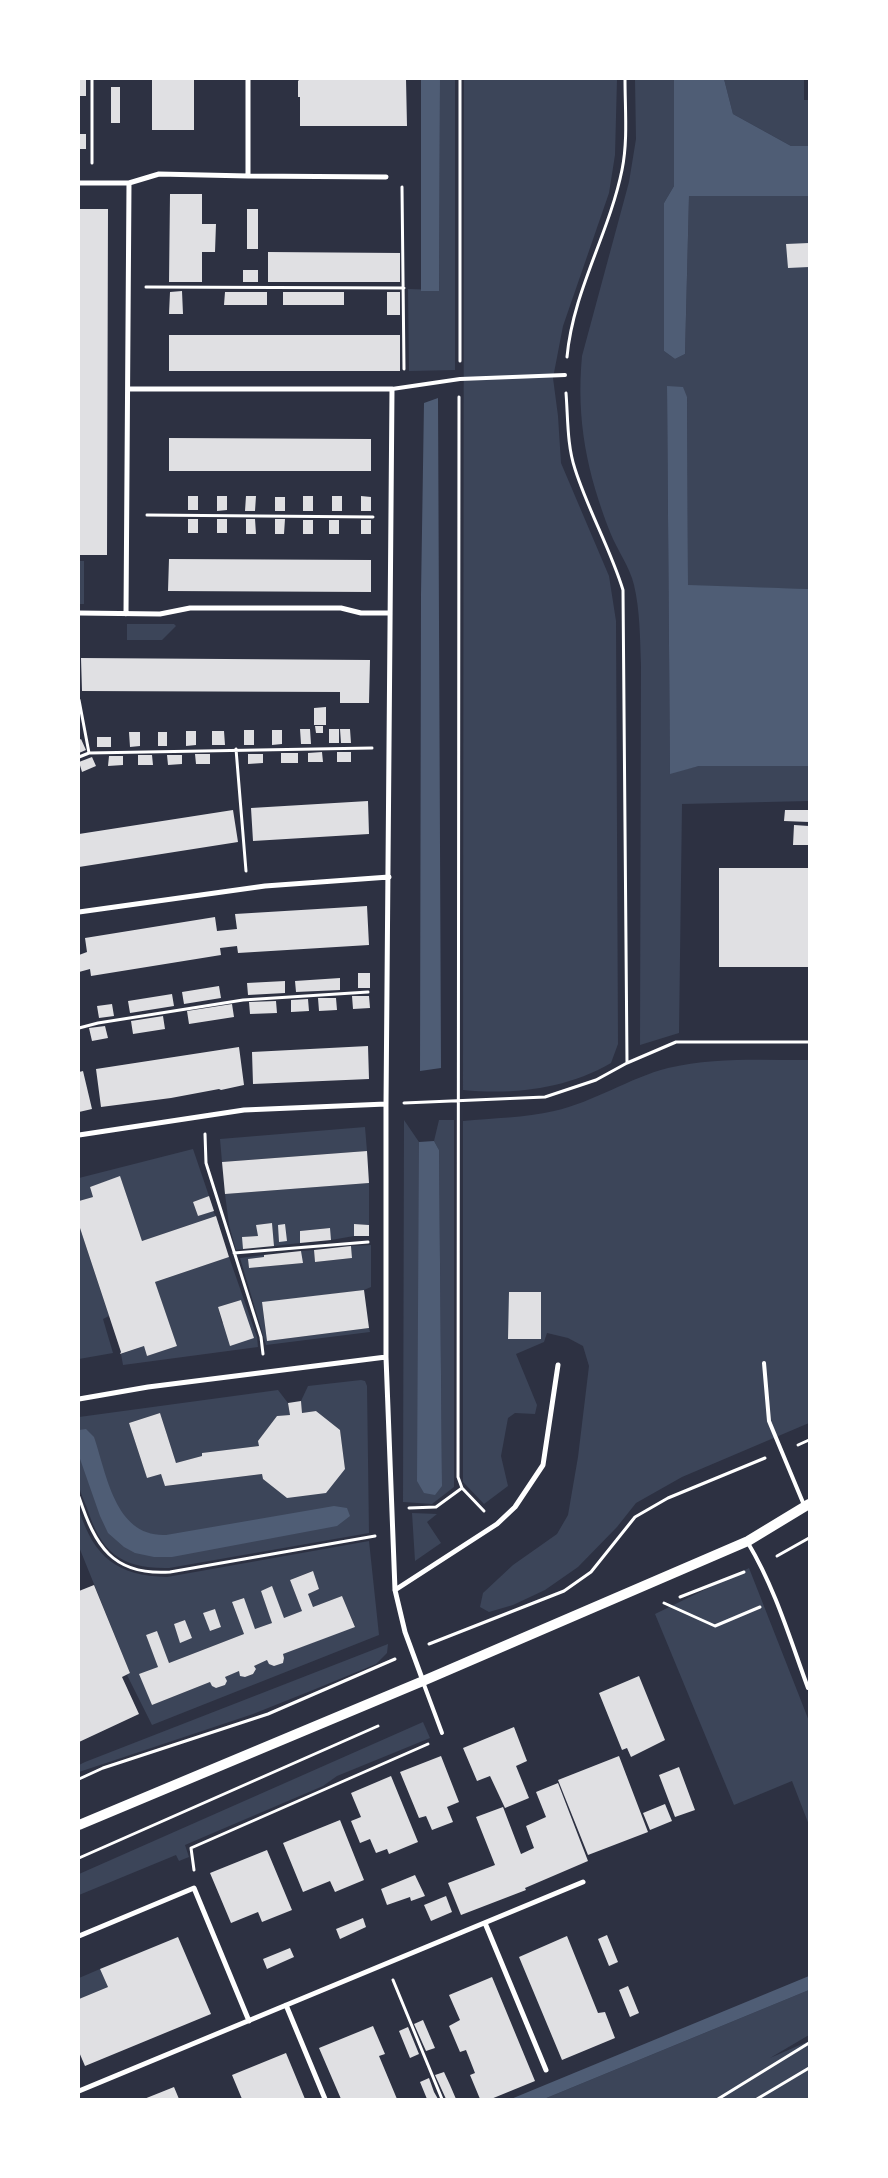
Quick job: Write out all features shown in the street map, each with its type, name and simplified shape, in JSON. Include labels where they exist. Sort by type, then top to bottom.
[{"type":"main road","points":[[79,1824],[423,1681],[748,1541],[807,1506]]},
{"type":"street","points":[[248,79],[248,176]]},
{"type":"street","points":[[79,183],[129,183],[159,174],[386,177]]},
{"type":"street","points":[[126,614],[129,183]]},
{"type":"street","points":[[128,389],[392,389],[386,1104],[386,1357],[396,1590],[405,1632],[423,1681]]},
{"type":"street","points":[[79,613],[160,614],[190,608],[341,608],[361,613],[390,613]]},
{"type":"street","points":[[79,912],[247,888],[389,877]]},
{"type":"street","points":[[79,1135],[244,1110],[386,1104]]},
{"type":"street","points":[[79,1399],[148,1388],[386,1357]]},
{"type":"street","points":[[396,1590],[497,1524],[515,1507],[543,1465],[558,1365]]},
{"type":"street","points":[[79,2091],[583,1882]]},
{"type":"street","points":[[79,1936],[194,1888],[249,2021]]},
{"type":"street","points":[[486,1922],[546,2070]]},
{"type":"street","points":[[286,2005],[325,2099]]},
{"type":"lane","points":[[392,389],[460,379],[565,376]]},
{"type":"lane","points":[[764,1363],[769,1421],[807,1506]]},
{"type":"lane","points":[[748,1541],[762,1565],[808,1688]]},
{"type":"lane","points":[[423,1681],[442,1734]]},
{"type":"path","points":[[92,79],[92,183]]},
{"type":"path","points":[[460,79],[458,1477],[462,1488],[497,1524]]},
{"type":"path","points":[[625,79],[626,130],[622,169],[614,200],[577,304],[569,336],[565,376],[569,446],[575,469],[623,590],[627,1063]]},
{"type":"path","points":[[386,177],[402,176],[404,387]]},
{"type":"path","points":[[128,287],[404,288]]},
{"type":"path","points":[[127,515],[391,517]]},
{"type":"path","points":[[79,700],[89,753]]},
{"type":"path","points":[[79,757],[89,753],[236,749],[390,748]]},
{"type":"path","points":[[236,749],[247,888]]},
{"type":"path","points":[[79,1028],[98,1023],[243,1000],[387,991]]},
{"type":"path","points":[[386,1104],[458,1103],[545,1098],[596,1080],[627,1063],[676,1042],[809,1042]]},
{"type":"path","points":[[204,1116],[206,1163],[261,1337],[265,1372]]},
{"type":"path","points":[[234,1253],[386,1240]]},
{"type":"path","points":[[79,1778],[103,1768],[268,1714],[412,1651],[564,1591],[591,1572],[635,1517],[668,1498],[809,1440]]},
{"type":"path","points":[[392,1509],[436,1507],[462,1488]]},
{"type":"path","points":[[79,1497],[89,1527],[97,1542],[107,1552],[119,1562],[131,1567],[158,1573],[393,1533]]},
{"type":"path","points":[[664,1603],[715,1626],[776,1601]]},
{"type":"path","points":[[194,1888],[193,1858],[190,1848],[432,1742],[442,1734]]},
{"type":"path","points":[[386,1964],[442,2099]]},
{"type":"path","points":[[718,2099],[809,2042]]},
{"type":"path","points":[[757,2099],[809,2068]]},
{"type":"shaded area","points":[[421,79],[440,79],[439,291],[421,291]]},
{"type":"shaded area","points":[[440,79],[455,79],[455,370],[409,371],[408,289],[439,290]]},
{"type":"shaded area","points":[[464,79],[617,79],[615,155],[609,193],[563,326],[553,378],[561,463],[609,576],[616,621],[618,1044],[611,1063],[594,1072],[558,1084],[520,1091],[501,1092],[463,1090]]},
{"type":"shaded area","points":[[635,79],[674,79],[674,186],[664,203],[664,351],[675,359],[685,354],[689,196],[809,196],[809,589],[688,586],[687,397],[667,386],[670,773],[699,766],[809,766],[809,801],[682,804],[679,1033],[640,1045],[641,665],[639,614],[632,578],[610,532],[595,489],[585,446],[581,402],[582,356],[629,182],[636,139]]},
{"type":"shaded area","points":[[674,79],[724,79],[733,114],[791,146],[809,146],[809,196],[689,196],[685,354],[675,359],[664,351],[664,203],[674,186]]},
{"type":"shaded area","points":[[724,79],[804,79],[804,100],[809,100],[809,146],[791,146],[733,114]]},
{"type":"shaded area","points":[[667,386],[683,387],[687,397],[688,585],[809,589],[809,766],[699,766],[670,774]]},
{"type":"shaded area","points":[[438,398],[441,1068],[420,1071],[421,594],[424,403]]},
{"type":"shaded area","points":[[79,561],[84,561],[84,604],[79,604]]},
{"type":"shaded area","points":[[127,624],[174,624],[176,626],[162,640],[127,640]]},
{"type":"shaded area","points":[[738,1060],[809,1060],[809,1423],[682,1477],[636,1503],[617,1527],[578,1567],[545,1590],[513,1605],[489,1612],[480,1607],[483,1593],[513,1565],[557,1534],[568,1515],[578,1457],[589,1366],[583,1346],[568,1338],[547,1333],[544,1342],[516,1354],[537,1405],[535,1414],[515,1413],[508,1418],[501,1456],[508,1486],[484,1504],[463,1482],[463,1121],[554,1111],[583,1102],[654,1072],[685,1064]]},
{"type":"shaded area","points":[[404,1120],[419,1142],[442,1486],[439,1150],[434,1141],[439,1120],[454,1120],[454,1487],[432,1504],[403,1502]]},
{"type":"shaded area","points":[[365,1127],[367,1151],[222,1162],[220,1139]]},
{"type":"shaded area","points":[[434,1141],[439,1150],[442,1486],[435,1495],[424,1493],[417,1481],[419,1142]]},
{"type":"shaded area","points":[[193,1149],[209,1196],[193,1202],[198,1216],[213,1211],[216,1216],[142,1241],[120,1177],[90,1187],[93,1197],[79,1201],[79,1178]]},
{"type":"shaded area","points":[[369,1183],[369,1225],[354,1224],[354,1236],[331,1240],[329,1228],[300,1231],[300,1243],[274,1246],[272,1223],[257,1225],[258,1236],[243,1237],[243,1249],[236,1250],[229,1225],[225,1194]]},
{"type":"shaded area","points":[[79,1225],[109,1316],[103,1319],[113,1353],[79,1359]]},
{"type":"shaded area","points":[[371,1245],[371,1287],[364,1290],[262,1303],[267,1341],[369,1328],[370,1332],[266,1345],[240,1258],[264,1255],[264,1257],[248,1259],[249,1268],[302,1263],[301,1251],[314,1250],[315,1262],[352,1258],[351,1246]]},
{"type":"shaded area","points":[[229,1257],[257,1337],[258,1347],[123,1365],[121,1354],[144,1346],[147,1356],[177,1346],[155,1282]],"holes":[[[241,1300],[246,1315],[222,1323],[218,1307]]]},
{"type":"shaded area","points":[[365,1381],[367,1386],[369,1533],[169,1568],[153,1568],[126,1561],[107,1547],[99,1536],[79,1486],[79,1417],[278,1390],[288,1403],[290,1415],[277,1416],[259,1440],[259,1446],[203,1453],[202,1456],[176,1463],[160,1413],[129,1423],[147,1478],[161,1474],[166,1486],[262,1474],[263,1479],[287,1498],[345,1469],[340,1430],[316,1411],[302,1413],[301,1401],[308,1386]]},
{"type":"shaded area","points":[[86,1429],[94,1437],[109,1485],[124,1515],[135,1526],[149,1533],[166,1535],[334,1506],[347,1508],[350,1516],[337,1526],[172,1557],[154,1557],[135,1553],[124,1547],[108,1533],[100,1516],[79,1456],[79,1430]]},
{"type":"shaded area","points":[[79,1510],[92,1540],[100,1552],[121,1568],[149,1576],[167,1577],[369,1541],[379,1635],[152,1725],[127,1675],[130,1673],[79,1547]],"holes":[[[312,1571],[319,1589],[308,1594],[313,1607],[342,1596],[355,1626],[283,1654],[283,1663],[267,1660],[254,1666],[256,1669],[253,1674],[245,1677],[240,1675],[239,1671],[225,1677],[227,1681],[225,1685],[216,1688],[210,1682],[152,1705],[140,1674],[158,1667],[146,1635],[157,1631],[169,1663],[244,1634],[232,1603],[243,1598],[255,1629],[272,1623],[261,1591],[272,1587],[284,1618],[302,1611],[290,1580]],[[215,1609],[221,1627],[211,1631],[203,1613]],[[185,1620],[192,1638],[180,1642],[174,1624]]]},
{"type":"shaded area","points":[[412,1513],[437,1514],[427,1522],[441,1543],[415,1561]]},
{"type":"shaded area","points":[[749,1568],[809,1721],[809,1825],[792,1781],[734,1805],[655,1614]]},
{"type":"shaded area","points":[[388,1644],[387,1653],[376,1664],[253,1714],[79,1772],[79,1765],[85,1762]]},
{"type":"shaded area","points":[[423,1722],[430,1738],[337,1776],[323,1786],[185,1845],[189,1857],[179,1861],[176,1855],[79,1895],[79,1874]]},
{"type":"shaded area","points":[[100,1969],[108,1987],[79,1999],[79,1978]]},
{"type":"shaded area","points":[[809,1976],[809,1990],[544,2099],[511,2099]]},
{"type":"shaded area","points":[[809,1990],[809,2035],[770,2058],[809,2041],[809,2099],[544,2099]]},
{"type":"building","points":[[152,79],[194,79],[194,130],[152,130]]},
{"type":"building","points":[[300,79],[406,79],[407,126],[300,126],[298,81]]},
{"type":"building","points":[[79,80],[86,80],[86,96],[79,96]]},
{"type":"building","points":[[111,87],[120,87],[120,123],[111,123]]},
{"type":"building","points":[[79,134],[86,134],[86,149],[79,149]]},
{"type":"building","points":[[170,194],[202,194],[202,224],[216,224],[215,252],[202,252],[202,282],[169,282]]},
{"type":"building","points":[[79,209],[108,209],[107,555],[79,555]]},
{"type":"building","points":[[247,209],[258,209],[258,249],[247,249]]},
{"type":"building","points":[[809,243],[809,267],[788,268],[786,244]]},
{"type":"building","points":[[268,252],[400,253],[400,282],[268,282]]},
{"type":"building","points":[[243,270],[258,270],[258,282],[243,282]]},
{"type":"building","points":[[182,291],[183,314],[169,314],[170,292]]},
{"type":"building","points":[[225,292],[267,292],[267,305],[224,305]]},
{"type":"building","points":[[283,292],[344,292],[344,305],[283,305]]},
{"type":"building","points":[[387,292],[400,292],[400,315],[387,315]]},
{"type":"building","points":[[169,335],[400,335],[400,371],[169,371]]},
{"type":"building","points":[[169,438],[371,439],[371,471],[169,471]]},
{"type":"building","points":[[188,496],[198,496],[198,510],[188,510]]},
{"type":"building","points":[[217,496],[227,496],[227,510],[217,511]]},
{"type":"building","points":[[246,496],[256,496],[255,511],[245,511]]},
{"type":"building","points":[[303,496],[313,496],[313,511],[303,511]]},
{"type":"building","points":[[332,496],[342,496],[342,511],[332,511]]},
{"type":"building","points":[[361,496],[371,497],[371,511],[361,511]]},
{"type":"building","points":[[275,497],[285,497],[285,511],[275,511]]},
{"type":"building","points":[[188,519],[198,519],[198,533],[188,533]]},
{"type":"building","points":[[217,519],[227,519],[227,533],[217,533]]},
{"type":"building","points":[[246,519],[255,519],[256,534],[246,534]]},
{"type":"building","points":[[275,519],[285,519],[284,534],[275,534]]},
{"type":"building","points":[[303,520],[313,520],[313,534],[303,534]]},
{"type":"building","points":[[329,520],[339,520],[339,534],[329,534]]},
{"type":"building","points":[[361,520],[371,520],[371,534],[361,534]]},
{"type":"building","points":[[169,559],[371,560],[371,592],[168,591]]},
{"type":"building","points":[[81,658],[370,660],[369,703],[340,703],[340,692],[82,691]]},
{"type":"building","points":[[326,707],[326,725],[314,725],[314,708]]},
{"type":"building","points":[[315,726],[323,726],[323,733],[316,733]]},
{"type":"building","points":[[300,729],[310,729],[311,744],[301,744]]},
{"type":"building","points":[[329,729],[339,729],[339,743],[329,743]]},
{"type":"building","points":[[340,729],[350,729],[351,743],[341,743]]},
{"type":"building","points":[[244,730],[254,730],[254,745],[244,745]]},
{"type":"building","points":[[272,730],[282,730],[282,744],[272,745]]},
{"type":"building","points":[[186,731],[196,731],[196,745],[186,746]]},
{"type":"building","points":[[212,731],[224,731],[225,745],[212,745]]},
{"type":"building","points":[[129,732],[140,732],[140,746],[130,747]]},
{"type":"building","points":[[158,732],[167,732],[167,746],[158,746]]},
{"type":"building","points":[[97,737],[111,737],[111,747],[97,747]]},
{"type":"building","points":[[81,739],[86,750],[79,753],[79,740]]},
{"type":"building","points":[[322,752],[323,762],[308,762],[308,753]]},
{"type":"building","points":[[337,752],[351,752],[351,762],[337,762]]},
{"type":"building","points":[[281,753],[298,753],[298,763],[281,763]]},
{"type":"building","points":[[195,754],[210,754],[210,764],[196,764]]},
{"type":"building","points":[[248,754],[263,754],[263,763],[248,764]]},
{"type":"building","points":[[138,755],[152,755],[153,765],[138,765]]},
{"type":"building","points":[[167,755],[182,755],[182,764],[168,765]]},
{"type":"building","points":[[109,756],[123,756],[123,765],[108,766]]},
{"type":"building","points":[[92,757],[96,766],[82,772],[79,762]]},
{"type":"building","points":[[368,801],[369,834],[253,841],[251,808]]},
{"type":"building","points":[[233,810],[238,842],[79,867],[79,834]]},
{"type":"building","points":[[785,810],[809,810],[809,822],[784,821]]},
{"type":"building","points":[[794,825],[809,826],[809,845],[793,845]]},
{"type":"building","points":[[719,868],[809,868],[809,967],[719,967]]},
{"type":"building","points":[[367,906],[369,945],[238,953],[237,946],[220,948],[221,955],[91,976],[90,969],[79,972],[79,955],[87,952],[85,938],[215,917],[217,931],[237,929],[235,914]]},
{"type":"building","points":[[358,973],[370,973],[370,988],[358,988]]},
{"type":"building","points":[[340,978],[340,990],[296,992],[295,981]]},
{"type":"building","points":[[285,981],[285,993],[248,995],[247,983]]},
{"type":"building","points":[[219,986],[221,998],[184,1004],[182,992]]},
{"type":"building","points":[[172,994],[174,1006],[130,1013],[128,1001]]},
{"type":"building","points":[[352,996],[369,996],[370,1008],[353,1009]]},
{"type":"building","points":[[318,998],[336,998],[337,1010],[319,1011]]},
{"type":"building","points":[[308,999],[309,1011],[291,1012],[291,1000]]},
{"type":"building","points":[[276,1001],[277,1013],[250,1014],[249,1002]]},
{"type":"building","points":[[112,1004],[114,1016],[99,1018],[97,1006]]},
{"type":"building","points":[[232,1004],[234,1017],[189,1024],[187,1011]]},
{"type":"building","points":[[163,1016],[165,1029],[133,1034],[131,1021]]},
{"type":"building","points":[[105,1026],[108,1038],[92,1041],[89,1028]]},
{"type":"building","points":[[368,1046],[369,1079],[253,1084],[252,1052]]},
{"type":"building","points":[[239,1047],[244,1085],[171,1098],[101,1107],[96,1069]]},
{"type":"building","points":[[83,1071],[92,1109],[79,1112],[79,1072]]},
{"type":"building","points":[[367,1151],[369,1183],[225,1194],[222,1162]]},
{"type":"building","points":[[120,1176],[142,1241],[216,1216],[229,1257],[155,1282],[177,1346],[147,1356],[144,1346],[120,1354],[121,1352],[79,1225],[79,1201],[93,1197],[90,1187]]},
{"type":"building","points":[[209,1196],[214,1211],[198,1216],[193,1202]]},
{"type":"building","points":[[272,1223],[274,1246],[243,1249],[242,1237],[258,1236],[256,1225]]},
{"type":"building","points":[[285,1224],[287,1241],[279,1242],[278,1225]]},
{"type":"building","points":[[354,1224],[369,1225],[369,1236],[354,1236]]},
{"type":"building","points":[[330,1228],[331,1240],[300,1243],[300,1231]]},
{"type":"building","points":[[351,1246],[352,1258],[315,1262],[314,1250]]},
{"type":"building","points":[[301,1251],[303,1263],[249,1268],[248,1259],[264,1257],[264,1255]]},
{"type":"building","points":[[364,1290],[369,1328],[267,1341],[262,1302]]},
{"type":"building","points":[[509,1292],[541,1292],[541,1339],[508,1339]]},
{"type":"building","points":[[241,1300],[254,1338],[230,1346],[218,1307]]},
{"type":"building","points":[[301,1401],[302,1413],[316,1411],[340,1430],[345,1469],[326,1493],[287,1498],[263,1479],[262,1474],[165,1486],[161,1474],[147,1478],[129,1423],[160,1413],[176,1463],[202,1456],[202,1453],[259,1446],[258,1441],[277,1416],[290,1415],[288,1403]]},
{"type":"building","points":[[313,1571],[319,1589],[308,1594],[313,1607],[342,1596],[355,1627],[283,1654],[283,1663],[274,1666],[269,1664],[267,1660],[254,1666],[256,1669],[253,1674],[245,1677],[240,1676],[239,1671],[225,1677],[227,1681],[225,1685],[216,1688],[210,1682],[152,1705],[139,1674],[158,1667],[146,1635],[157,1631],[169,1663],[244,1634],[232,1602],[244,1598],[255,1629],[272,1623],[261,1591],[272,1586],[284,1618],[302,1611],[290,1580]]},
{"type":"building","points":[[94,1585],[130,1673],[122,1677],[139,1714],[79,1742],[79,1591]]},
{"type":"building","points":[[215,1609],[221,1627],[210,1631],[203,1613]]},
{"type":"building","points":[[185,1620],[192,1638],[180,1643],[174,1624]]},
{"type":"building","points":[[639,1676],[665,1740],[631,1757],[627,1748],[622,1750],[599,1693]]},
{"type":"building","points":[[514,1727],[527,1761],[516,1766],[529,1798],[505,1808],[490,1776],[477,1781],[463,1748]]},
{"type":"building","points":[[441,1756],[459,1802],[447,1807],[453,1822],[432,1830],[426,1816],[419,1818],[400,1772]]},
{"type":"building","points":[[619,1756],[648,1832],[588,1855],[558,1780]]},
{"type":"building","points":[[679,1767],[695,1810],[675,1817],[659,1775]]},
{"type":"building","points":[[391,1776],[418,1842],[389,1854],[387,1849],[376,1853],[370,1839],[360,1843],[351,1821],[361,1817],[351,1793]]},
{"type":"building","points":[[558,1783],[588,1861],[525,1888],[526,1890],[461,1915],[448,1883],[495,1865],[476,1817],[503,1807],[521,1854],[534,1848],[526,1826],[546,1817],[536,1792]]},
{"type":"building","points":[[665,1804],[672,1821],[650,1830],[643,1813]]},
{"type":"building","points":[[340,1820],[364,1880],[335,1892],[330,1881],[303,1892],[283,1843]]},
{"type":"building","points":[[267,1850],[292,1910],[262,1922],[258,1912],[231,1923],[210,1873]]},
{"type":"building","points":[[415,1875],[425,1896],[411,1901],[410,1897],[387,1905],[381,1889]]},
{"type":"building","points":[[446,1896],[452,1912],[431,1921],[424,1905]]},
{"type":"building","points":[[363,1918],[366,1927],[340,1939],[336,1929]]},
{"type":"building","points":[[607,1935],[618,1962],[609,1966],[598,1939]]},
{"type":"building","points":[[567,1936],[598,2013],[605,2012],[615,2038],[562,2060],[519,1957]]},
{"type":"building","points":[[178,1937],[211,2014],[85,2066],[79,2052],[79,1999],[108,1987],[100,1969]]},
{"type":"building","points":[[290,1948],[294,1957],[267,1969],[263,1959]]},
{"type":"building","points":[[492,1977],[535,2081],[491,2099],[480,2099],[470,2075],[475,2073],[466,2050],[460,2052],[449,2026],[460,2020],[449,1995]]},
{"type":"building","points":[[628,1986],[639,2013],[630,2017],[619,1990]]},
{"type":"building","points":[[423,2020],[435,2048],[426,2051],[414,2024]]},
{"type":"building","points":[[373,2026],[385,2054],[379,2056],[397,2099],[341,2099],[319,2048]]},
{"type":"building","points":[[408,2027],[419,2054],[410,2058],[399,2031]]},
{"type":"building","points":[[286,2053],[305,2099],[242,2099],[232,2075]]},
{"type":"building","points":[[444,2072],[456,2099],[446,2099],[435,2075]]},
{"type":"building","points":[[429,2078],[438,2099],[427,2099],[420,2082]]},
{"type":"building","points":[[174,2087],[179,2099],[144,2099]]}]
